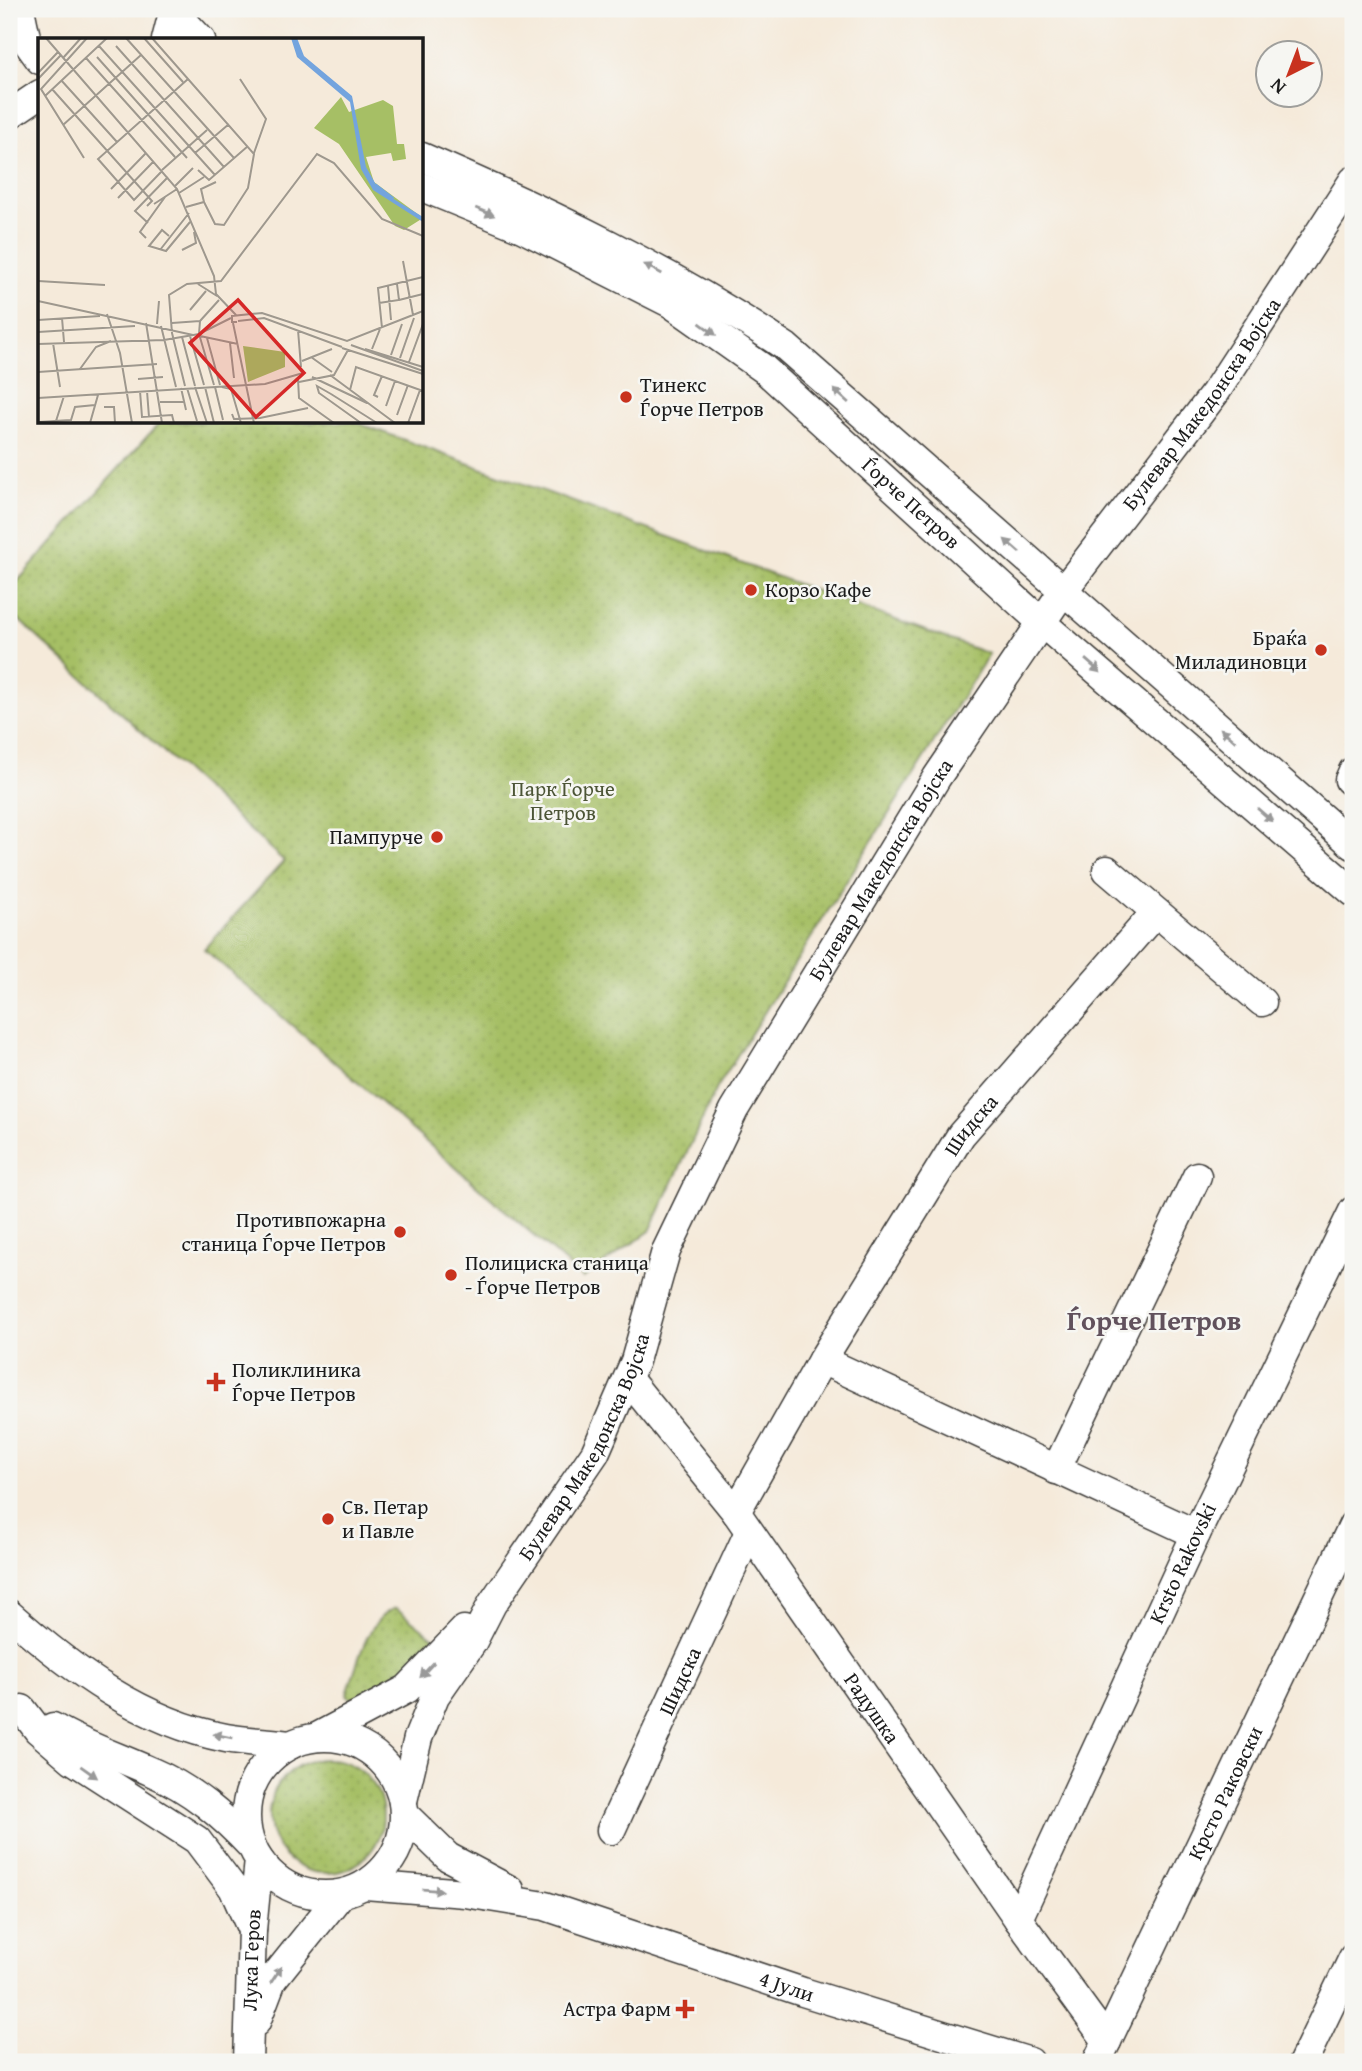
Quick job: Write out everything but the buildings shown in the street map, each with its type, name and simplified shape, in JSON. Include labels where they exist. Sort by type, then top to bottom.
[{"type":"street","points":[[167,38],[174,10]]},
{"type":"street","points":[[174,10],[199,38]]},
{"type":"street","points":[[16,22],[38,57]]},
{"type":"street","points":[[9,115],[38,95]]},
{"type":"street","name":"Ѓорче Петров","points":[[424,158],[532,205],[729,309],[786,347],[1353,845]]},
{"type":"street","name":"Булевар Македонска Војска","points":[[404,1808],[421,1727],[435,1696],[472,1643],[492,1604],[595,1453],[628,1379],[666,1251],[734,1110],[937,777],[1063,591],[1215,393],[1353,181]]},
{"type":"street","name":"Ѓорче Петров","points":[[424,188],[522,228],[672,304],[764,369],[1041,622],[1353,892]]},
{"type":"street","points":[[1353,771],[1349,780],[1353,783]]},
{"type":"street","points":[[1107,870],[1262,1002]]},
{"type":"street","name":"Шидска","points":[[611,1830],[742,1522],[822,1360],[961,1135],[1155,913]]},
{"type":"street","points":[[1056,1470],[1197,1177]]},
{"type":"street","name":"Krsto Rakovski","points":[[1018,1919],[1196,1534],[1353,1211]]},
{"type":"street","points":[[822,1360],[1196,1534]]},
{"type":"street","name":"Радушка","points":[[628,1379],[742,1522],[1018,1919],[1102,2052]]},
{"type":"street","name":"Крсто Раковски","points":[[1102,2052],[1353,1525]]},
{"type":"street","name":"Булевар Македонска Војска","points":[[317,1737],[407,1689],[492,1604]]},
{"type":"street","points":[[9,1614],[35,1637],[136,1707],[215,1735],[290,1745]]},
{"type":"street","points":[[15,1704],[88,1746],[153,1772],[184,1789],[215,1810],[281,1882],[295,1889],[326,1896],[353,1890],[387,1867],[395,1856],[404,1829],[404,1808],[394,1777],[378,1756],[356,1742],[317,1737],[290,1745],[267,1762],[251,1788],[246,1817],[256,1854]]},
{"type":"street","points":[[15,1704],[38,1730],[73,1760],[197,1840],[233,1888],[252,1930]]},
{"type":"street","name":"4 Јули","points":[[404,1808],[432,1844],[459,1865],[545,1906],[803,1992],[1030,2062]]},
{"type":"street","name":"Лука Геров","points":[[249,2062],[256,1854]]},
{"type":"street","name":"4 Јули","points":[[353,1890],[484,1895],[545,1906]]},
{"type":"street","name":"Лука Геров","points":[[249,2062],[257,2018],[269,1986],[284,1962],[353,1890]]},
{"type":"street","points":[[1303,2062],[1353,1958]]},
{"type":"green space","name":"Парк Ѓорче Петров","points":[[158,424],[360,424],[989,654],[717,1088],[650,1231],[583,1278],[204,949],[284,861],[9,611],[9,591]]},
{"type":"green space","points":[[396,1608],[437,1640],[387,1685],[351,1699],[347,1694],[370,1632],[377,1621]]},
{"type":"green space","points":[[326,1759],[348,1763],[358,1768],[374,1784],[379,1794],[383,1816],[379,1838],[374,1848],[358,1864],[348,1869],[326,1873],[304,1869],[294,1864],[278,1848],[273,1838],[269,1816],[273,1794],[278,1784],[294,1768],[304,1763]]},
{"type":"place","name":"Тинекс Ѓорче Петров","points":[[626,397]]},
{"type":"place","name":"Корзо Кафе","points":[[751,590]]},
{"type":"place","name":"Браќа Миладиновци","points":[[1321,650]]},
{"type":"place","name":"Пампурче","points":[[437,837]]},
{"type":"place","name":"Противпожарна станица Ѓорче Петров","points":[[400,1232]]},
{"type":"place","name":"Полициска станица - Ѓорче Петров","points":[[451,1275]]},
{"type":"place","name":"Поликлиника Ѓорче Петров","points":[[216,1382]]},
{"type":"place","name":"Св. Петар и Павле","points":[[328,1519]]},
{"type":"place","name":"Астра Фарм","points":[[685,2009]]},
{"type":"district","name":"Ѓорче Петров","points":[[1154,1320]]}]
